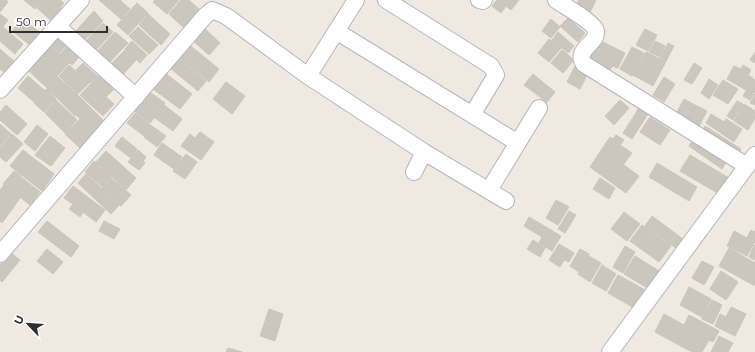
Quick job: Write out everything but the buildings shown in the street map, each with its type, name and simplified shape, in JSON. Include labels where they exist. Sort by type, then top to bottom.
[{"type":"street","points":[[0,90],[81,0]]},
{"type":"street","points":[[308,76],[356,0]]},
{"type":"street","points":[[386,0],[491,66],[496,75],[472,115]]},
{"type":"street","points":[[479,0],[484,0]]},
{"type":"street","points":[[556,0],[594,27],[596,32],[595,37],[583,51],[581,56],[581,60],[584,64],[751,161],[610,352]]},
{"type":"street","points":[[0,254],[205,16],[212,10],[226,16],[308,76],[424,152],[506,201]]},
{"type":"street","points":[[57,26],[136,97]]},
{"type":"street","points":[[336,31],[518,143]]},
{"type":"street","points":[[488,190],[539,108]]},
{"type":"street","points":[[414,172],[424,152]]}]
